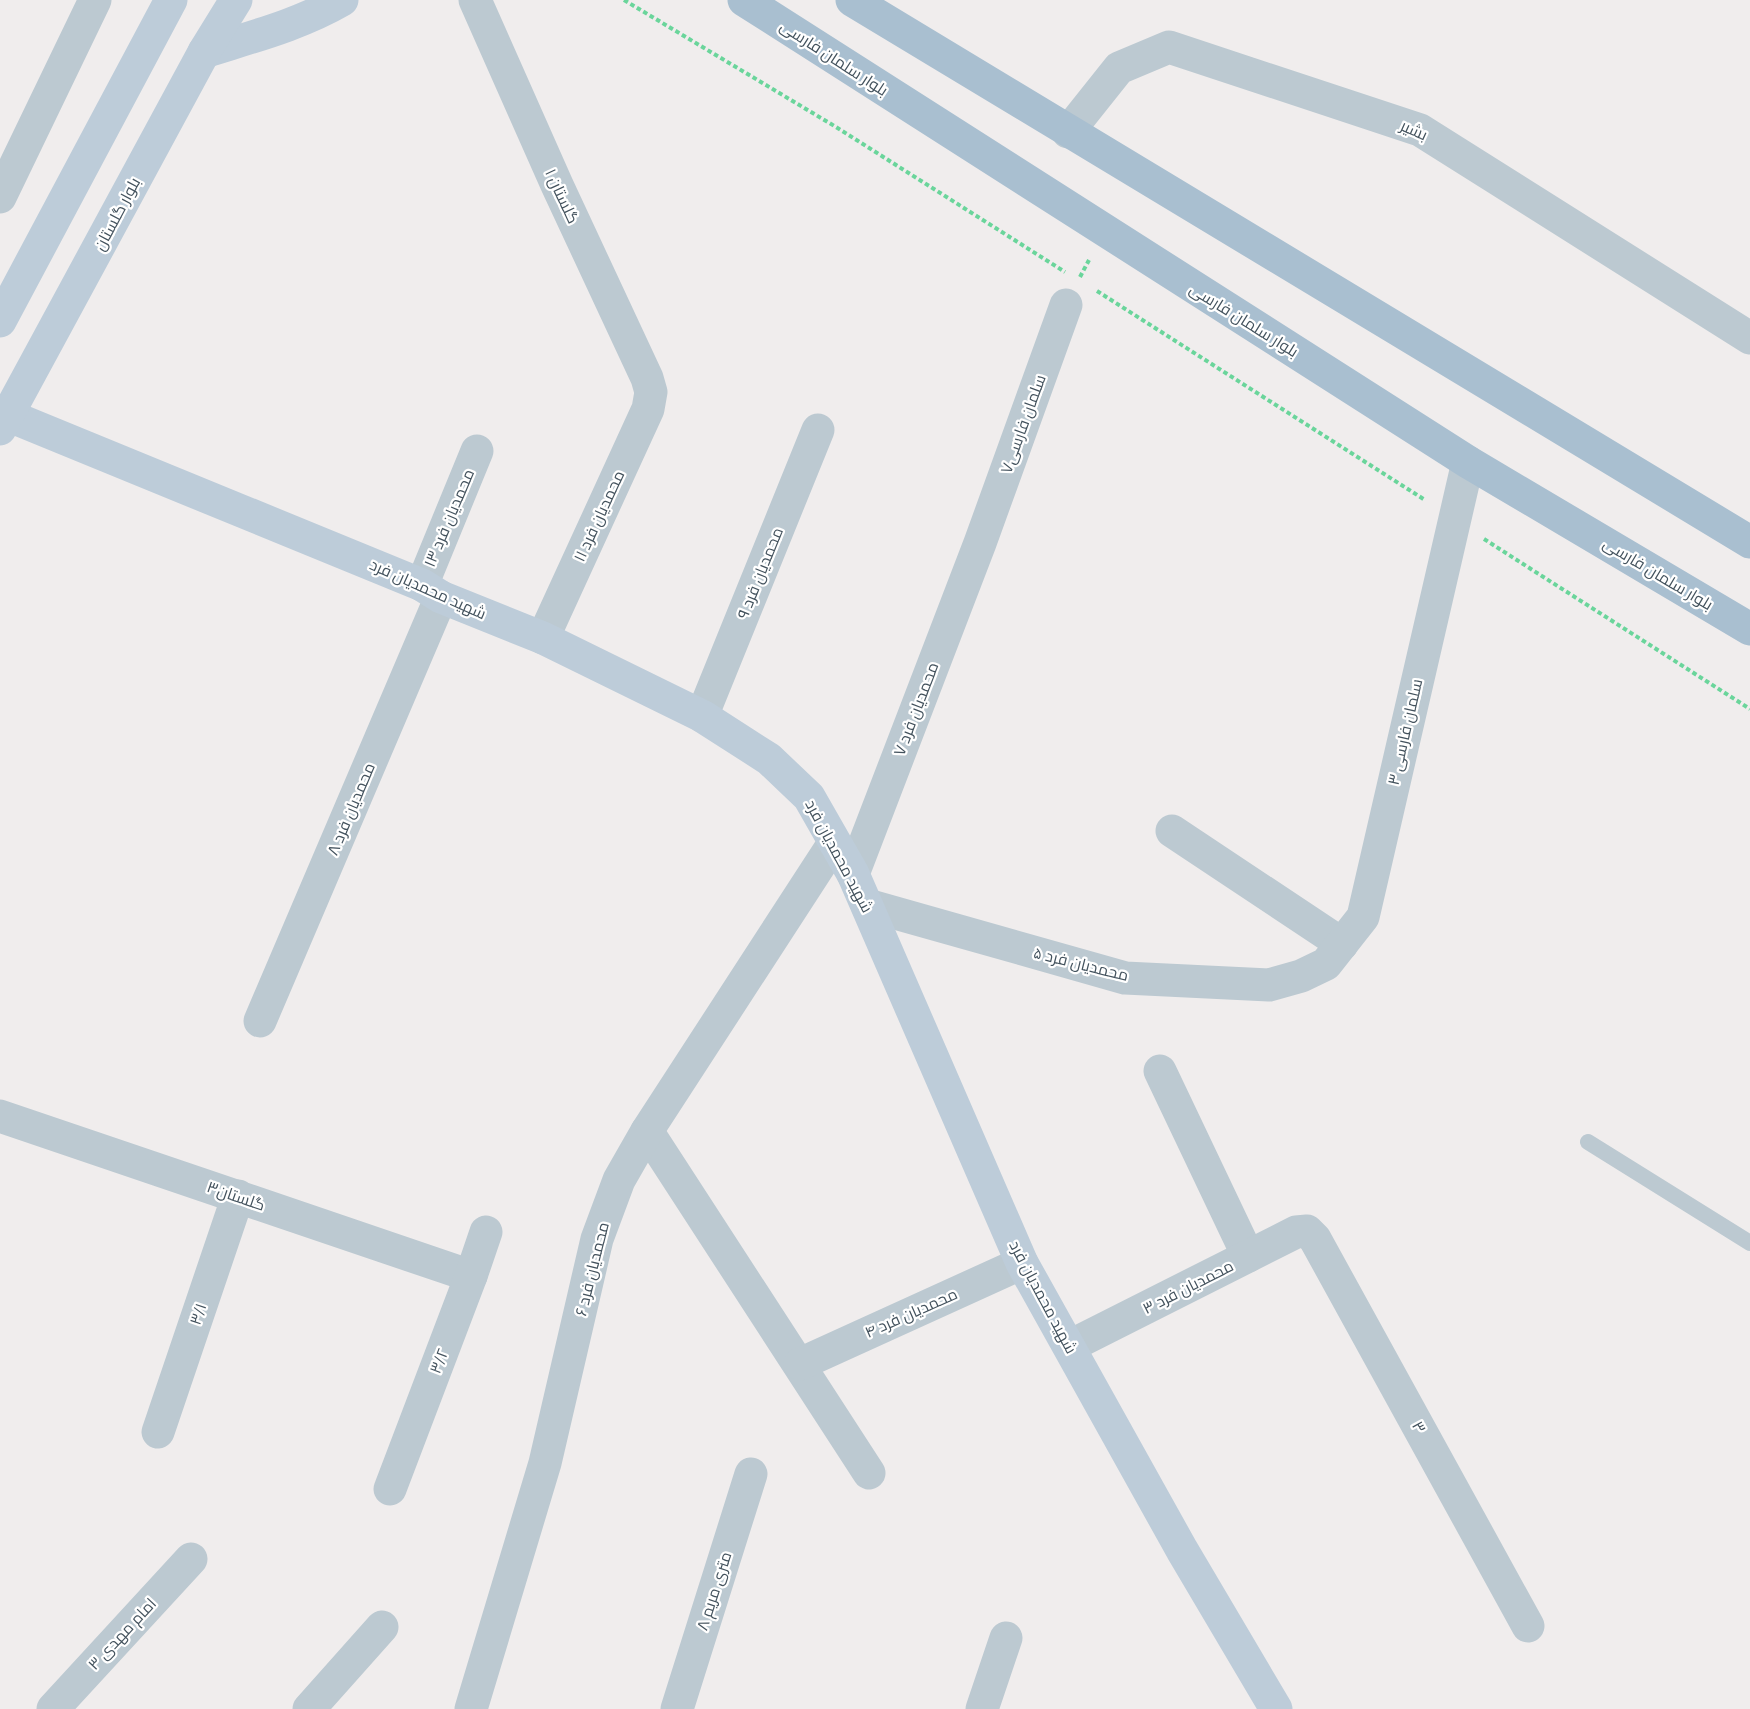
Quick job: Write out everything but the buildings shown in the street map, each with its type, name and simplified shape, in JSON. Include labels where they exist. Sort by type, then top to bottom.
[{"type":"main road","name":"بلوار سلمان فارسی","points":[[744,0],[1468,462],[1750,629]]},
{"type":"main road","points":[[852,0],[1750,542]]},
{"type":"street","points":[[0,197],[95,0]]},
{"type":"street","points":[[0,321],[171,0]]},
{"type":"street","name":"بلوار گلستان","points":[[4,422],[204,52],[236,0]]},
{"type":"street","points":[[204,52],[285,26],[324,11],[342,0]]},
{"type":"street","name":"۱ گلستان","points":[[475,0],[557,185],[647,378],[651,392]]},
{"type":"street","name":"بشیر","points":[[1068,132],[1119,68],[1169,48],[1420,130],[1750,338]]},
{"type":"street","name":"سلمان فارسی۷","points":[[980,543],[1073,292]]},
{"type":"street","name":"۱۱ محمدیان فرد","points":[[543,638],[648,409],[651,392]]},
{"type":"street","name":"شهید محمدیان فرد","points":[[4,422],[431,591],[543,638],[702,716],[769,759],[809,797],[867,905],[1022,1263],[1182,1550],[1276,1709]]},
{"type":"street","name":"۹ محمدیان فرد","points":[[702,716],[818,430]]},
{"type":"street","name":"۱۳ محمدیان فرد","points":[[431,591],[477,451]]},
{"type":"street","name":"۳ سلمان فارسی","points":[[1301,976],[1326,964],[1363,917],[1468,462]]},
{"type":"street","name":"۷ محمدیان فرد","points":[[852,874],[980,543]]},
{"type":"street","name":"۸ محمدیان فرد","points":[[260,1021],[431,591]]},
{"type":"street","points":[[1172,831],[1342,944]]},
{"type":"street","name":"۶ محمدیان فرد","points":[[471,1709],[545,1463],[597,1239],[619,1180],[647,1131],[834,843]]},
{"type":"street","name":"۵ محمدیان فرد","points":[[867,905],[1125,978],[1269,985],[1301,976]]},
{"type":"street","points":[[1160,1071],[1248,1256]]},
{"type":"street","name":"گلستان۳","points":[[0,1116],[471,1276]]},
{"type":"street","points":[[647,1131],[869,1473]]},
{"type":"street","name":"۳/۱","points":[[158,1432],[238,1196]]},
{"type":"street","name":"۳ محمدیان فرد","points":[[1070,1346],[1296,1232],[1307,1231]]},
{"type":"street","name":"۳","points":[[1307,1231],[1315,1239],[1528,1626]]},
{"type":"street","name":"۳/۲","points":[[390,1488],[486,1232]]},
{"type":"street","name":"۴ محمدیان فرد","points":[[800,1364],[1022,1263]]},
{"type":"street","name":"۸ متری مریم","points":[[677,1709],[751,1474]]},
{"type":"street","name":"۳ امام مهدی","points":[[53,1709],[191,1559]]},
{"type":"street","points":[[309,1709],[382,1628]]},
{"type":"street","points":[[982,1709],[1006,1638]]},
{"type":"lane","points":[[1588,1142],[1750,1243]]},
{"type":"path","points":[[624,0],[836,127],[1073,292],[1455,520],[1750,709]]},
{"type":"path","points":[[1073,292],[1104,231]]}]
